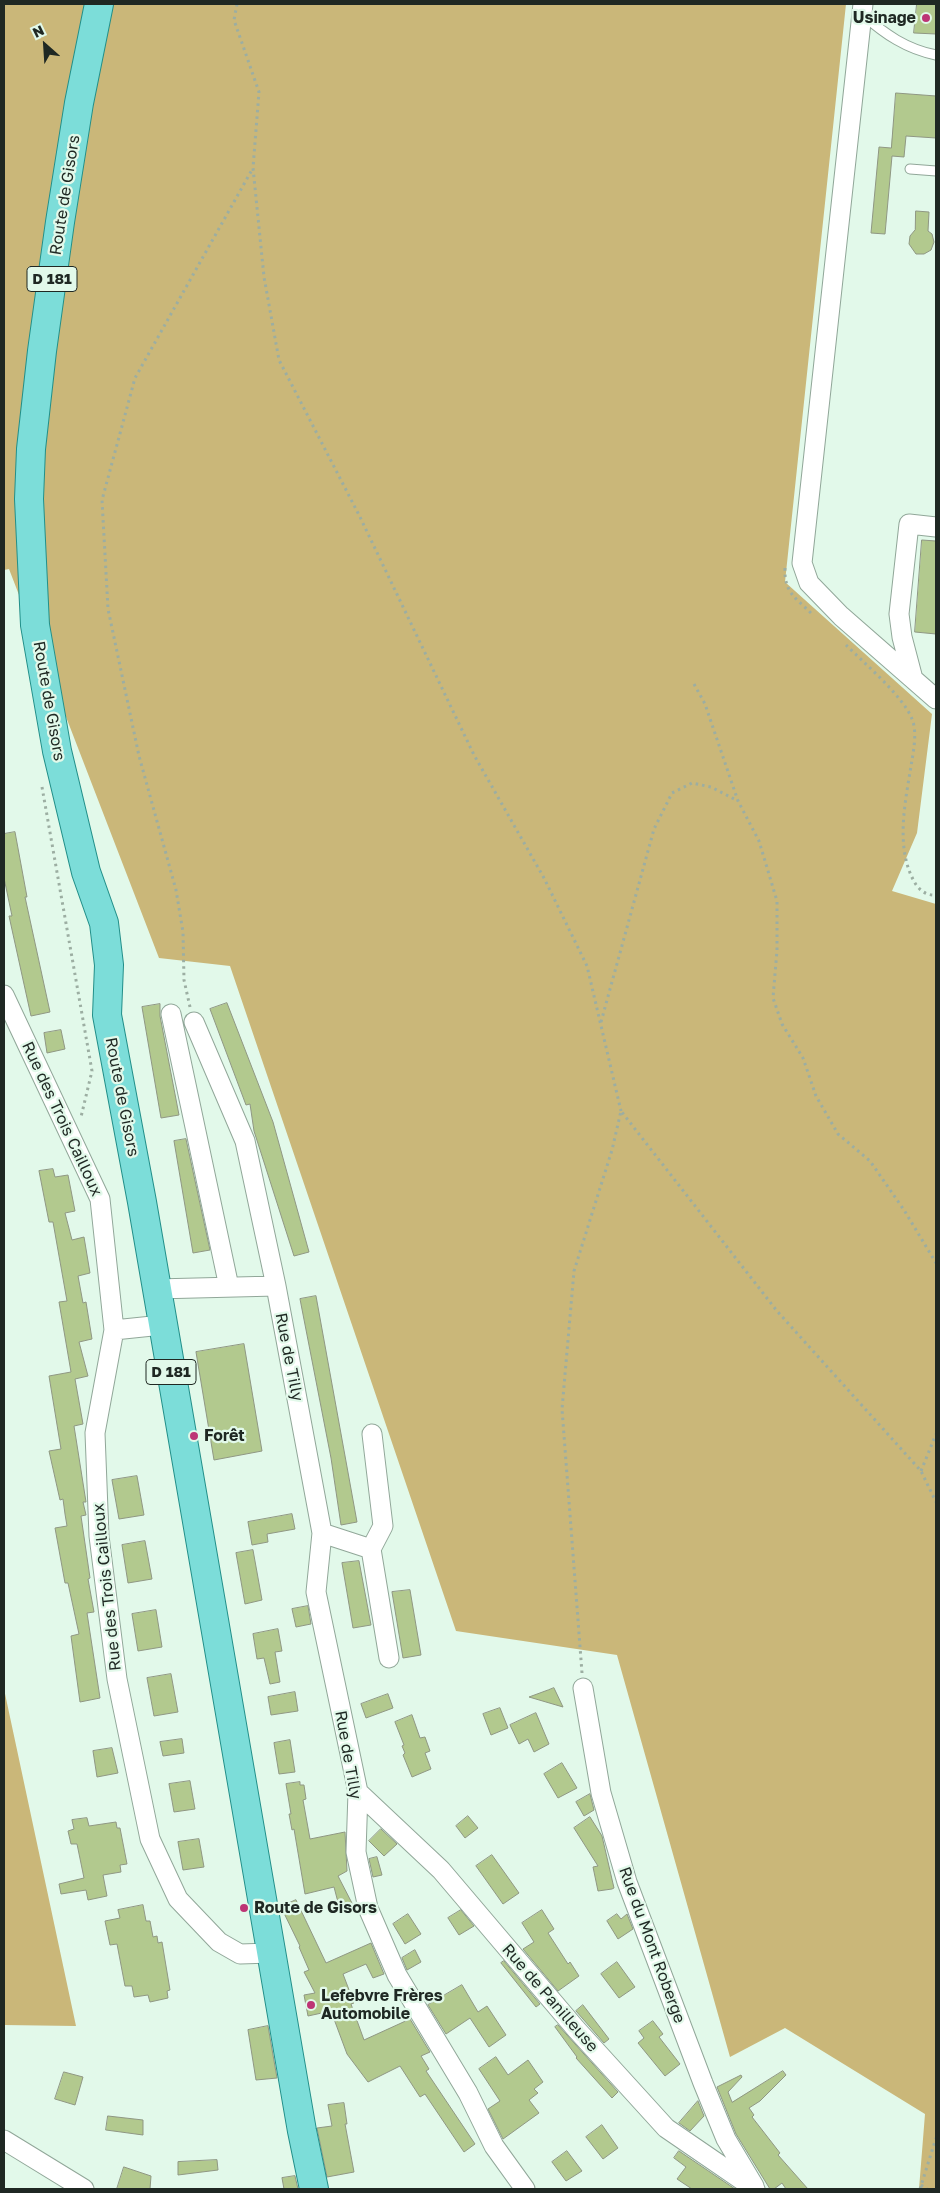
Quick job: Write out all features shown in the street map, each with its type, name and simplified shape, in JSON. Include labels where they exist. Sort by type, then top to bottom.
[{"type":"main road","name":"Route de Gisors","points":[[99,4],[79,103],[42,351],[28,499],[35,626],[57,751],[86,872],[104,924],[109,965],[107,1015],[314,2189]]},
{"type":"street","points":[[863,9],[802,563],[809,582],[841,616],[936,699]]},
{"type":"street","points":[[913,680],[902,637],[899,614],[909,524],[936,527]]},
{"type":"street","name":"Rue des Trois Cailloux","points":[[4,995],[100,1199],[114,1330],[95,1433],[99,1536],[118,1680],[150,1839],[178,1899],[220,1942],[240,1954],[271,1953]]},
{"type":"street","points":[[171,1014],[229,1287]]},
{"type":"street","name":"Rue de Tilly","points":[[194,1022],[245,1141],[276,1286],[322,1533],[316,1592],[358,1792],[356,1852],[368,1908],[398,1976],[468,2093],[494,2146],[525,2189]]},
{"type":"street","points":[[156,1289],[276,1286]]},
{"type":"street","points":[[114,1330],[162,1325]]},
{"type":"street","points":[[372,1434],[383,1526],[371,1549],[389,1658]]},
{"type":"street","points":[[322,1533],[371,1549]]},
{"type":"street","name":"Rue du Mont Roberge","points":[[583,1688],[601,1793],[627,1882],[726,2139],[756,2189]]},
{"type":"street","name":"Rue de Panilleuse","points":[[358,1792],[441,1870],[576,2029],[666,2128],[756,2189]]},
{"type":"street","points":[[4,2140],[84,2189]]},
{"type":"lane","points":[[863,9],[894,40],[919,52],[936,55]]},
{"type":"lane","points":[[910,169],[936,171]]},
{"type":"path","points":[[237,4],[234,20],[258,92],[253,168],[264,277],[279,360],[359,515],[474,755],[544,878],[579,948],[587,966],[621,1110],[777,1311],[921,1471],[936,1502]]},
{"type":"path","points":[[194,1022],[184,980],[183,932],[176,890],[139,756],[108,609],[102,500],[135,378],[253,168]]},
{"type":"path","points":[[786,565],[785,582],[791,594],[819,620]]},
{"type":"path","points":[[840,639],[901,702],[913,719],[914,743],[902,822],[907,869],[918,889],[931,896],[936,895]]},
{"type":"path","points":[[694,684],[706,704],[738,801],[759,841],[777,901],[777,950],[773,998],[782,1024],[803,1058],[816,1096],[838,1134],[870,1161],[904,1210],[936,1263]]},
{"type":"path","points":[[40,781],[92,1071],[79,1126]]},
{"type":"path","points":[[601,1023],[654,829],[672,793],[692,783],[711,787],[738,801]]},
{"type":"path","points":[[583,1688],[562,1409],[574,1271],[612,1150],[621,1110]]},
{"type":"path","points":[[921,1471],[936,1434]]},
{"type":"path","points":[[927,2189],[920,2187],[936,2138]]},
{"type":"shaded area","points":[[4,4],[846,4],[785,582],[932,714],[917,833],[892,891],[936,904],[936,2189],[919,2189],[925,2114],[785,2028],[730,2057],[617,1655],[456,1631],[230,966],[159,958],[9,569],[4,570]]},
{"type":"shaded area","points":[[4,1689],[76,2026],[4,2025]]},
{"type":"building","name":"Usinage","points":[[917,4],[936,4],[936,34],[914,33]]},
{"type":"building","points":[[896,93],[936,96],[936,138],[906,136],[904,157],[892,156],[885,234],[871,233],[879,147],[891,148]]},
{"type":"building","points":[[916,211],[929,212],[928,231],[932,234],[934,242],[931,250],[924,254],[916,254],[909,244],[910,236],[915,230]]},
{"type":"building","points":[[922,540],[936,541],[936,634],[915,632]]},
{"type":"building","points":[[15,832],[27,897],[25,897],[50,1012],[31,1016],[9,916],[12,916],[4,878],[4,834]]},
{"type":"building","points":[[227,1003],[273,1122],[309,1252],[294,1256],[254,1131],[250,1104],[246,1105],[210,1009]]},
{"type":"building","points":[[160,1004],[160,1016],[179,1115],[161,1118],[142,1007]]},
{"type":"building","points":[[61,1030],[65,1049],[47,1053],[44,1033]]},
{"type":"building","points":[[186,1139],[210,1250],[193,1253],[174,1141]]},
{"type":"building","points":[[53,1169],[55,1177],[68,1175],[75,1211],[65,1213],[72,1240],[84,1237],[90,1273],[78,1276],[83,1303],[86,1302],[92,1339],[79,1342],[88,1376],[75,1379],[83,1424],[74,1426],[86,1502],[83,1502],[86,1515],[81,1516],[90,1578],[88,1579],[94,1612],[87,1613],[100,1698],[80,1702],[71,1636],[79,1634],[68,1583],[65,1583],[55,1528],[67,1526],[63,1499],[60,1500],[49,1451],[61,1449],[49,1376],[71,1372],[59,1302],[67,1301],[53,1222],[49,1222],[39,1171]]},
{"type":"building","points":[[316,1296],[357,1522],[341,1525],[331,1458],[300,1299]]},
{"type":"building","points":[[244,1344],[262,1451],[214,1460],[196,1352]]},
{"type":"building","points":[[137,1476],[144,1515],[119,1519],[112,1480]]},
{"type":"building","points":[[292,1514],[295,1529],[267,1534],[268,1542],[252,1545],[248,1522]]},
{"type":"building","points":[[145,1541],[152,1579],[128,1583],[122,1545]]},
{"type":"building","points":[[253,1550],[262,1600],[245,1604],[236,1553]]},
{"type":"building","points":[[359,1561],[371,1625],[353,1628],[342,1563]]},
{"type":"building","points":[[410,1590],[421,1655],[403,1658],[392,1592]]},
{"type":"building","points":[[308,1606],[311,1624],[296,1627],[292,1609]]},
{"type":"building","points":[[156,1610],[162,1647],[138,1651],[132,1614]]},
{"type":"building","points":[[278,1629],[282,1651],[275,1652],[280,1682],[270,1684],[264,1658],[257,1659],[253,1634]]},
{"type":"building","points":[[171,1674],[178,1712],[154,1716],[147,1678]]},
{"type":"building","points":[[554,1688],[563,1707],[529,1697],[548,1690]]},
{"type":"building","points":[[295,1692],[298,1711],[271,1715],[268,1697]]},
{"type":"building","points":[[388,1694],[393,1708],[366,1718],[361,1704]]},
{"type":"building","points":[[500,1708],[508,1728],[491,1735],[483,1714]]},
{"type":"building","points":[[536,1713],[549,1744],[534,1752],[528,1739],[519,1744],[510,1725]]},
{"type":"building","points":[[412,1715],[420,1738],[425,1737],[430,1751],[425,1753],[431,1769],[412,1777],[403,1755],[405,1753],[402,1746],[404,1745],[395,1722]]},
{"type":"building","points":[[182,1739],[184,1753],[163,1756],[160,1742]]},
{"type":"building","points":[[290,1740],[295,1772],[279,1774],[274,1743]]},
{"type":"building","points":[[112,1748],[118,1773],[97,1777],[93,1751]]},
{"type":"building","points":[[562,1763],[577,1788],[558,1798],[544,1774]]},
{"type":"building","points":[[190,1781],[195,1809],[174,1812],[169,1784]]},
{"type":"building","points":[[300,1782],[300,1785],[304,1785],[306,1799],[303,1800],[310,1839],[345,1832],[347,1871],[338,1876],[354,1907],[340,1910],[334,1887],[305,1894],[294,1829],[292,1830],[289,1814],[291,1814],[286,1784]]},
{"type":"building","points":[[590,1794],[594,1810],[584,1816],[576,1802]]},
{"type":"building","points":[[468,1816],[478,1828],[465,1838],[456,1826]]},
{"type":"building","points":[[590,1817],[602,1836],[614,1888],[612,1889],[598,1891],[593,1867],[598,1866],[574,1828]]},
{"type":"building","points":[[87,1818],[89,1826],[116,1822],[117,1828],[120,1828],[127,1864],[120,1865],[121,1872],[103,1875],[107,1896],[88,1900],[86,1890],[61,1894],[59,1884],[84,1878],[77,1844],[71,1844],[68,1831],[74,1829],[72,1820]]},
{"type":"building","points":[[381,1829],[397,1844],[384,1856],[369,1841]]},
{"type":"building","points":[[199,1839],[204,1867],[183,1870],[178,1842]]},
{"type":"building","points":[[492,1855],[519,1893],[503,1904],[476,1866]]},
{"type":"building","points":[[377,1857],[382,1875],[373,1877],[369,1859]]},
{"type":"building","points":[[296,1900],[326,1963],[371,1943],[384,1974],[373,1978],[366,1964],[343,1974],[354,2003],[351,2004],[364,2040],[410,2019],[430,2052],[421,2056],[429,2069],[426,2071],[475,2144],[464,2152],[425,2094],[420,2097],[400,2066],[368,2082],[347,2054],[331,2011],[308,2016],[304,1995],[315,1993],[304,1972],[309,1970],[300,1946],[281,1907]]},
{"type":"building","points":[[143,1905],[146,1921],[150,1921],[153,1937],[157,1936],[158,1943],[162,1942],[170,1990],[167,1991],[168,1998],[150,2002],[148,1995],[134,1997],[132,1986],[125,1986],[117,1944],[110,1945],[105,1921],[120,1918],[118,1910]]},
{"type":"building","points":[[461,1910],[474,1926],[459,1935],[448,1918]]},
{"type":"building","points":[[542,1910],[554,1929],[548,1933],[568,1964],[570,1962],[579,1976],[558,1991],[523,1949],[534,1942],[522,1923]]},
{"type":"building","points":[[408,1914],[421,1934],[405,1944],[393,1924]]},
{"type":"building","points":[[617,1914],[621,1919],[627,1914],[633,1929],[618,1939],[607,1921]]},
{"type":"building","points":[[415,1950],[421,1962],[407,1970],[402,1958]]},
{"type":"building","points":[[504,1961],[540,2004],[536,2007],[501,1963]]},
{"type":"building","points":[[617,1962],[635,1987],[619,1998],[601,1974]]},
{"type":"building","points":[[462,1985],[478,2012],[487,2006],[506,2035],[489,2047],[470,2018],[446,2034],[428,2005]]},
{"type":"building","points":[[583,2005],[609,2039],[604,2043],[576,2011]]},
{"type":"building","points":[[653,2021],[663,2034],[659,2037],[680,2064],[665,2076],[638,2043],[644,2038],[639,2031]]},
{"type":"building","points":[[558,2025],[618,2092],[612,2098],[576,2058],[555,2027]]},
{"type":"building","points":[[268,2026],[277,2078],[256,2080],[248,2030]]},
{"type":"building","points":[[496,2057],[508,2075],[528,2060],[543,2082],[534,2089],[538,2093],[529,2100],[539,2113],[503,2139],[488,2109],[500,2101],[479,2069]]},
{"type":"building","points":[[783,2071],[786,2075],[760,2101],[749,2108],[754,2115],[752,2117],[780,2153],[778,2155],[808,2189],[786,2189],[782,2183],[774,2189],[770,2189],[736,2134],[717,2087],[741,2075],[742,2077],[728,2092],[732,2102]]},
{"type":"building","points":[[64,2072],[83,2077],[75,2105],[55,2099]]},
{"type":"building","points":[[698,2101],[704,2116],[690,2131],[679,2123]]},
{"type":"building","points":[[344,2103],[347,2124],[345,2124],[354,2172],[327,2177],[317,2128],[332,2126],[328,2105]]},
{"type":"building","points":[[108,2116],[143,2120],[143,2135],[106,2130]]},
{"type":"building","points":[[602,2125],[618,2148],[603,2159],[586,2137]]},
{"type":"building","points":[[567,2151],[582,2171],[566,2181],[552,2162]]},
{"type":"building","points":[[679,2151],[735,2189],[692,2189],[677,2179],[686,2167],[674,2158]]},
{"type":"building","points":[[217,2160],[218,2170],[178,2175],[178,2162]]},
{"type":"building","points":[[124,2167],[151,2176],[150,2189],[117,2189]]},
{"type":"building","points":[[295,2176],[298,2189],[284,2189],[282,2178]]},
{"type":"place","name":"Usinage","points":[[926,18]]},
{"type":"place","name":"Forêt","points":[[194,1436]]},
{"type":"place","name":"Route de Gisors","points":[[244,1908]]},
{"type":"place","name":"Lefebvre Frères Automobile","points":[[311,2005]]}]
